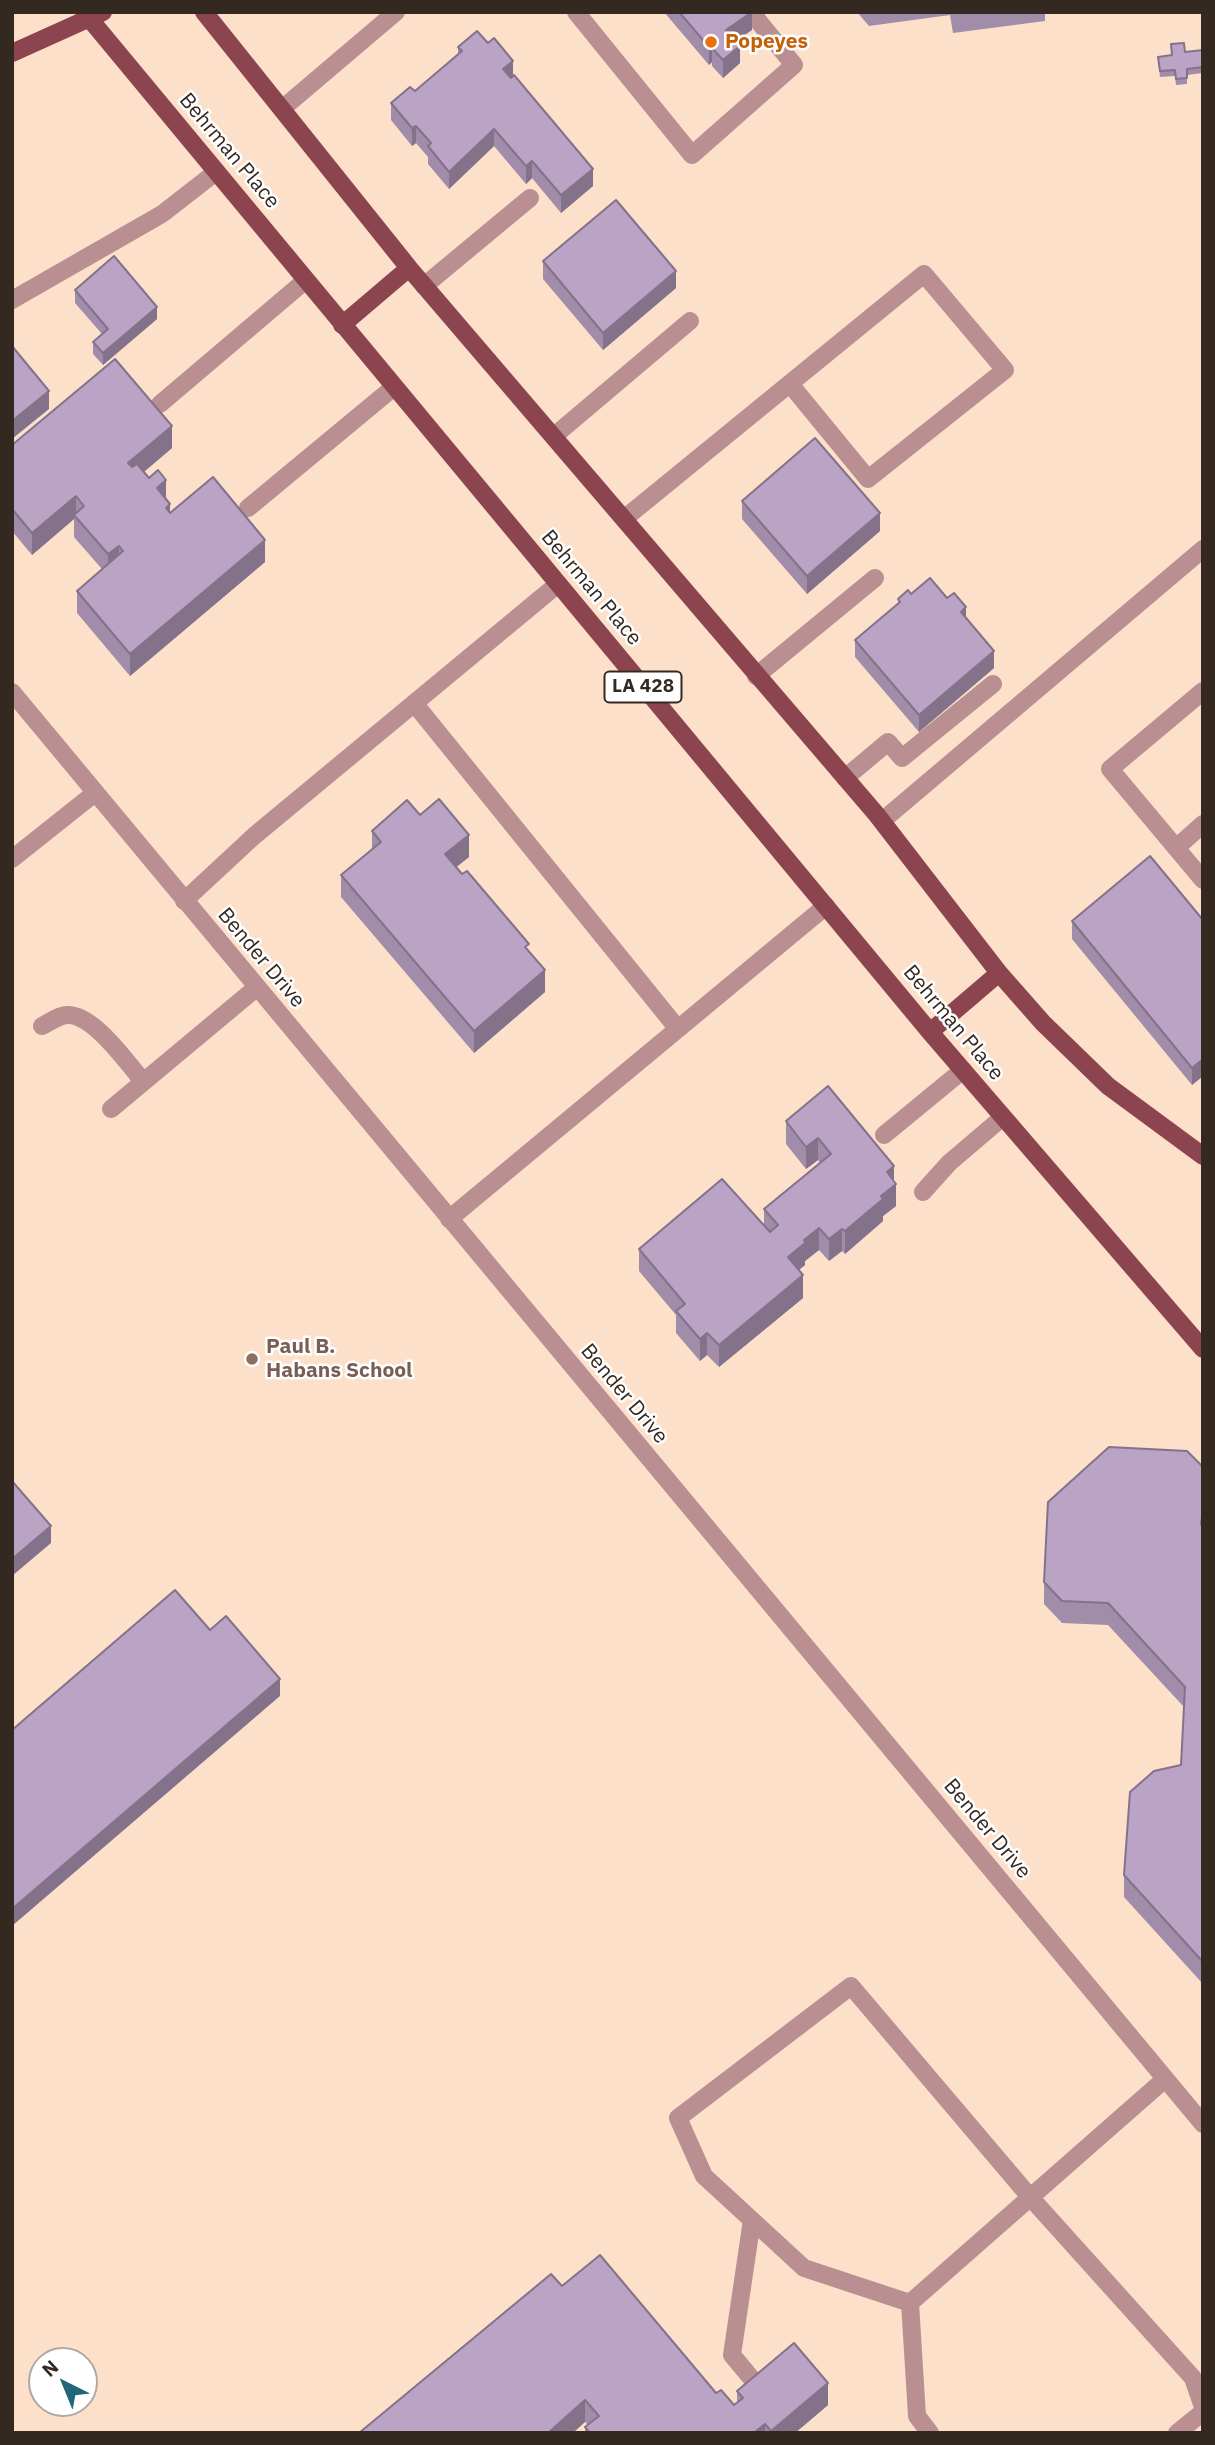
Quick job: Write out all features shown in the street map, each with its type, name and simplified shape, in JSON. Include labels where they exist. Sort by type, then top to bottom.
[{"type":"main road","points":[[204,12],[409,268],[625,518],[755,676],[882,821],[999,973],[1042,1023],[1108,1086],[1203,1156]]},
{"type":"main road","name":"LA 428","points":[[12,53],[92,15]]},
{"type":"main road","name":"Behrman Place","points":[[92,15],[342,325],[930,1032],[1203,1349]]},
{"type":"main road","points":[[342,325],[409,268]]},
{"type":"main road","points":[[930,1032],[999,973]]},
{"type":"street","points":[[283,108],[396,12]]},
{"type":"street","points":[[576,12],[692,155],[794,65],[751,12]]},
{"type":"street","points":[[12,300],[162,214],[216,172]]},
{"type":"street","points":[[425,286],[530,198]]},
{"type":"street","points":[[625,518],[924,275],[1005,370],[868,479],[790,384]]},
{"type":"street","points":[[160,404],[306,280]]},
{"type":"street","points":[[554,436],[690,321]]},
{"type":"street","points":[[248,508],[394,387]]},
{"type":"street","points":[[882,821],[1203,549]]},
{"type":"street","points":[[755,676],[875,578]]},
{"type":"street","points":[[184,901],[254,836],[558,584]]},
{"type":"street","points":[[845,778],[888,741],[902,758],[993,684]]},
{"type":"street","points":[[1203,691],[1110,769],[1203,880]]},
{"type":"street","name":"Bender Drive","points":[[12,692],[1203,2124]]},
{"type":"street","points":[[414,704],[678,1028]]},
{"type":"street","points":[[12,859],[95,793]]},
{"type":"street","points":[[1175,848],[1203,824]]},
{"type":"street","points":[[449,1219],[826,906]]},
{"type":"street","points":[[111,1109],[256,988]]},
{"type":"street","points":[[42,1027],[63,1015],[80,1016],[97,1028],[143,1082]]},
{"type":"street","points":[[884,1135],[963,1070]]},
{"type":"street","points":[[923,1192],[949,1163],[1003,1117]]},
{"type":"street","points":[[910,2303],[804,2268],[704,2176],[678,2118],[851,1986],[1030,2197],[1193,2378],[1203,2409],[1177,2433]]},
{"type":"street","points":[[910,2303],[1165,2079]]},
{"type":"street","points":[[752,2220],[732,2355],[762,2391]]},
{"type":"street","points":[[910,2303],[917,2416],[930,2433]]},
{"type":"building","points":[[679,12],[752,12],[726,30],[740,46],[723,60],[712,48],[718,44],[717,41],[709,47]]},
{"type":"building","points":[[477,31],[488,43],[494,38],[513,61],[503,69],[511,78],[514,75],[593,169],[561,195],[532,161],[526,166],[494,129],[449,172],[428,146],[431,143],[416,126],[412,128],[391,103],[410,87],[415,91],[462,51],[458,47]]},
{"type":"building","points":[[1184,43],[1185,52],[1203,50],[1203,67],[1187,69],[1187,78],[1176,79],[1175,70],[1160,71],[1158,57],[1172,55],[1171,44]]},
{"type":"building","points":[[616,200],[676,271],[603,333],[543,261]]},
{"type":"building","points":[[114,256],[157,307],[103,353],[93,342],[108,329],[75,290]]},
{"type":"building","points":[[12,346],[49,391],[12,421]]},
{"type":"building","points":[[115,359],[172,426],[128,463],[132,467],[137,464],[149,478],[158,470],[166,480],[157,488],[170,504],[166,508],[170,513],[213,477],[265,540],[130,654],[77,591],[123,551],[119,546],[108,554],[74,515],[84,506],[76,496],[32,533],[12,509],[12,445]]},
{"type":"building","points":[[815,438],[880,513],[807,576],[742,501]]},
{"type":"building","points":[[930,578],[947,598],[954,593],[966,607],[961,612],[994,651],[919,715],[855,640],[900,602],[898,599],[908,590],[911,594]]},
{"type":"building","points":[[439,799],[469,835],[445,854],[462,874],[467,871],[529,944],[525,947],[545,970],[474,1031],[341,875],[381,842],[372,831],[407,800],[420,815]]},
{"type":"building","points":[[1150,856],[1203,920],[1203,1059],[1192,1068],[1072,921]]},
{"type":"building","points":[[828,1086],[894,1166],[887,1172],[896,1184],[881,1196],[883,1199],[845,1231],[842,1229],[829,1239],[819,1228],[804,1240],[805,1243],[788,1257],[803,1275],[719,1345],[707,1333],[700,1339],[676,1311],[685,1304],[639,1249],[722,1179],[770,1232],[778,1225],[764,1209],[831,1154],[818,1138],[806,1147],[786,1121]]},
{"type":"building","points":[[1109,1447],[1187,1451],[1203,1467],[1203,1962],[1124,1875],[1130,1792],[1154,1771],[1181,1765],[1185,1687],[1108,1603],[1062,1601],[1044,1582],[1048,1502]]},
{"type":"building","points":[[12,1481],[51,1526],[12,1559]]},
{"type":"building","points":[[175,1590],[210,1630],[226,1616],[280,1679],[12,1909],[12,1730]]},
{"type":"building","points":[[600,2255],[716,2393],[721,2390],[734,2405],[743,2398],[737,2391],[794,2343],[828,2383],[771,2431],[765,2424],[757,2433],[590,2433],[585,2427],[599,2416],[585,2400],[548,2433],[359,2433],[551,2274],[562,2286]]},
{"type":"place","name":"Popeyes","points":[[711,42]]},
{"type":"place","name":"Paul B. Habans School","points":[[252,1359]]}]
